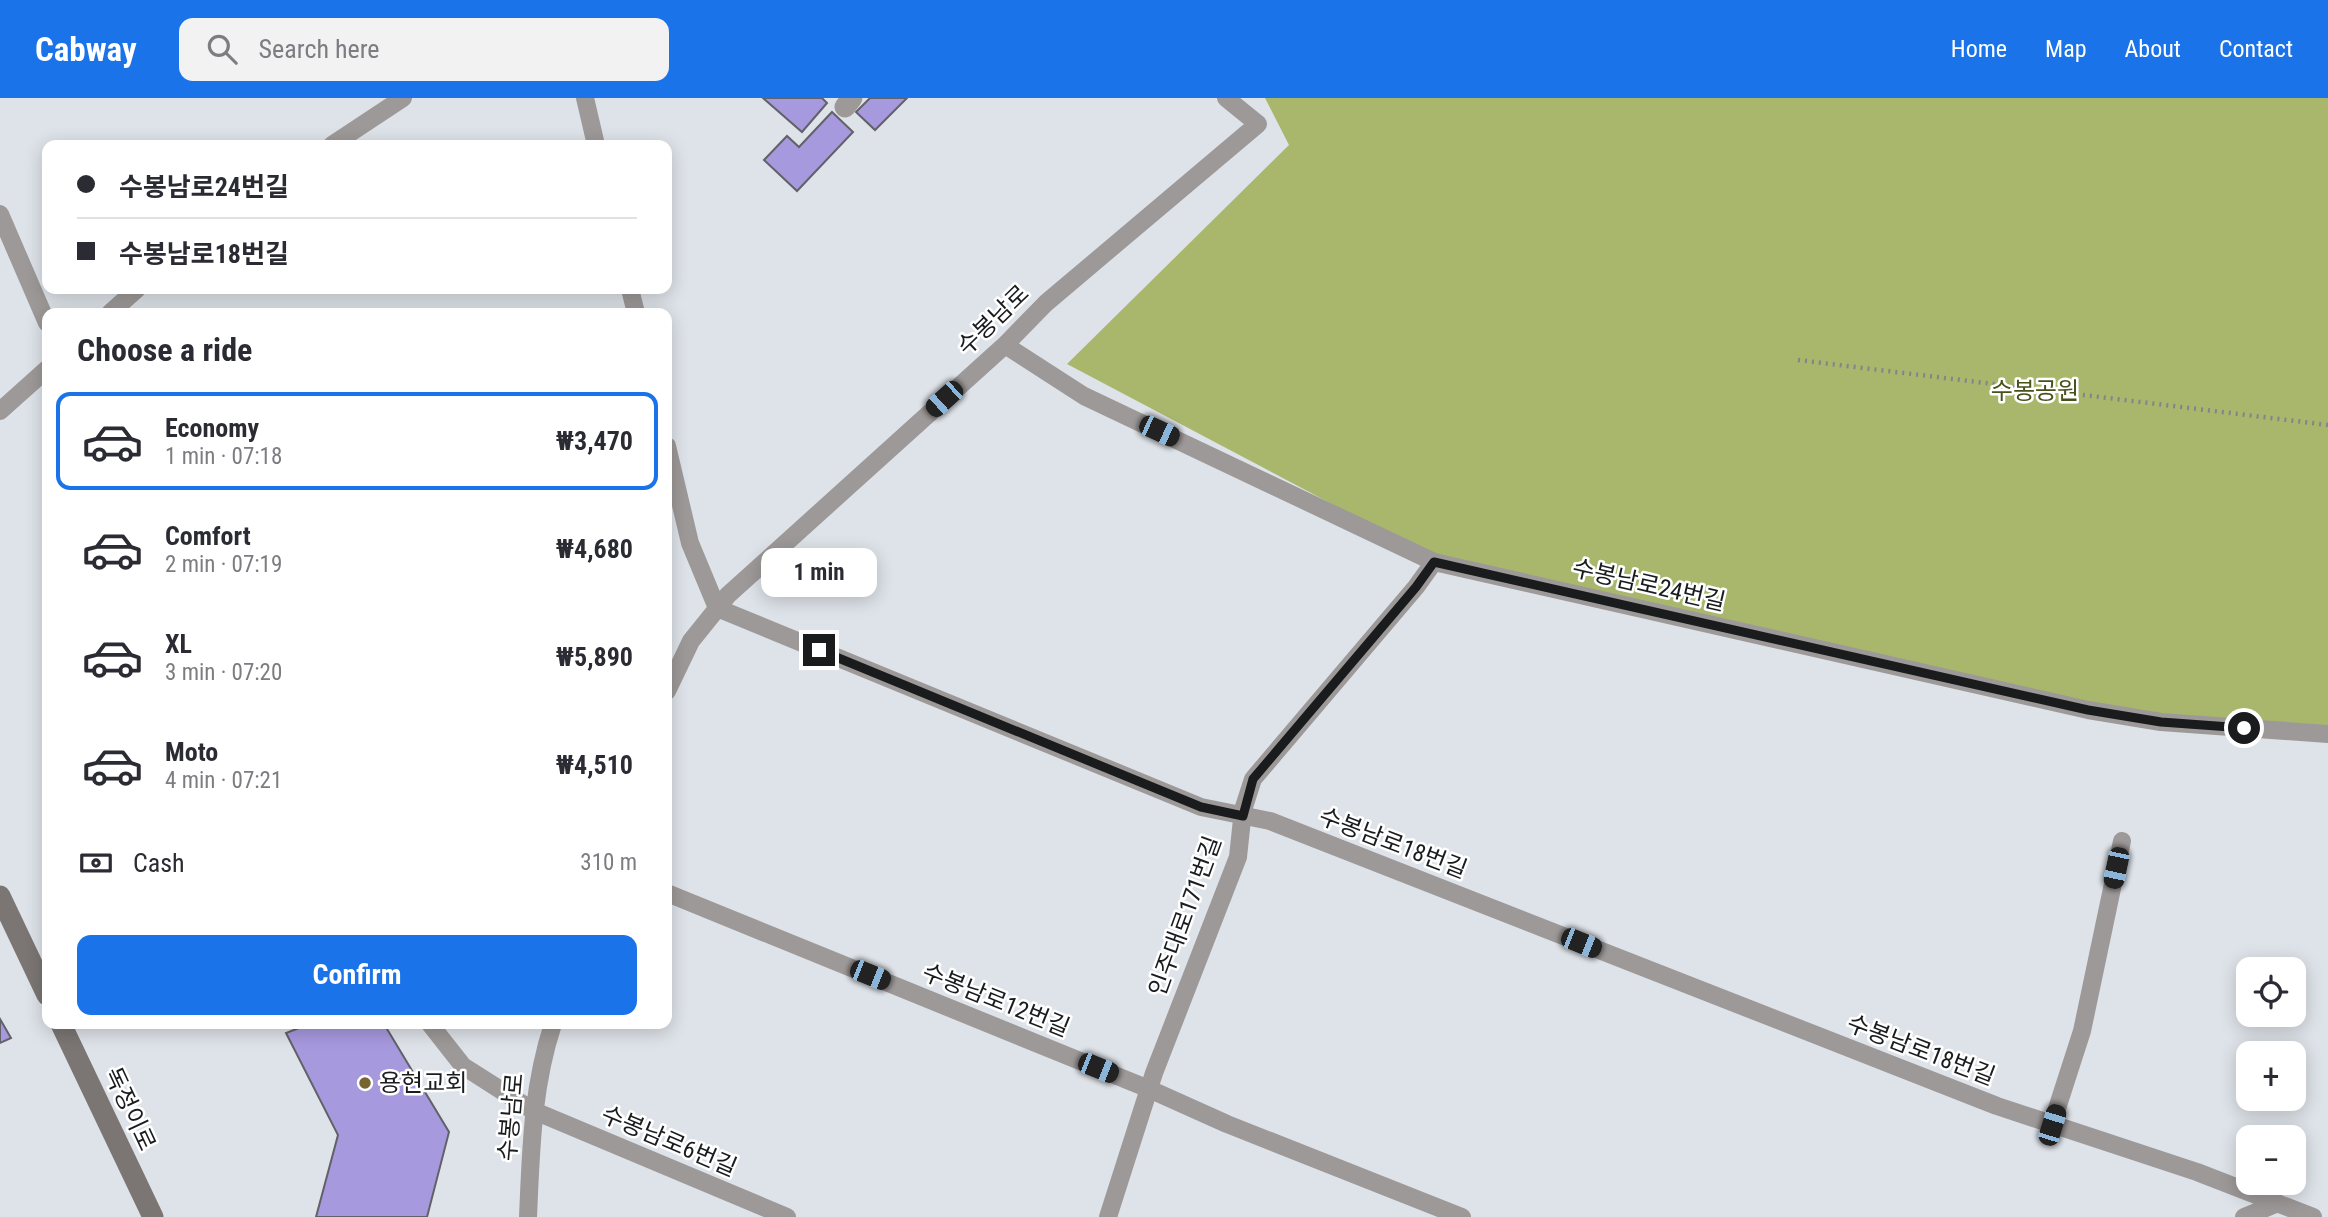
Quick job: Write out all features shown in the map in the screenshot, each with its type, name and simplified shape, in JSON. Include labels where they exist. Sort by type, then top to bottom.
[{"type":"street","points":[[0,896],[42,984]]},
{"type":"street","name":"독정이로","points":[[63,1029],[153,1217]]},
{"type":"lane","points":[[340,140],[403,98]]},
{"type":"lane","points":[[585,98],[595,140]]},
{"type":"lane","name":"수봉남로","points":[[672,681],[691,641],[717,608],[763,562],[1004,345],[1046,303],[1258,124],[1226,98]]},
{"type":"lane","points":[[0,214],[42,311]]},
{"type":"lane","points":[[116,308],[131,294]]},
{"type":"lane","name":"수봉남로24번길","points":[[1004,345],[1084,396],[1434,562],[2088,710],[2161,722],[2328,734]]},
{"type":"lane","points":[[0,411],[42,373]]},
{"type":"lane","points":[[672,467],[690,543],[717,608]]},
{"type":"lane","name":"인주대로171번길","points":[[1108,1217],[1149,1089],[1238,857],[1243,816],[1253,779],[1416,587],[1434,562]]},
{"type":"lane","name":"수봉남로18번길","points":[[717,608],[1201,807],[1270,821],[1997,1106],[2197,1172],[2313,1217]]},
{"type":"lane","points":[[2052,1125],[2082,1031],[2122,841]]},
{"type":"lane","name":"수봉남로12번길","points":[[672,895],[1149,1089],[1227,1125],[1462,1217]]},
{"type":"lane","name":"수봉남로6번길","points":[[434,1029],[463,1066],[532,1110],[787,1217]]},
{"type":"lane","name":"수봉남로","points":[[528,1217],[532,1110],[541,1061],[552,1029]]},
{"type":"lane","points":[[2244,1217],[2278,1203]]},
{"type":"path","points":[[1798,360],[2328,425]]},
{"type":"green space","name":"수봉공원","points":[[1265,98],[2328,98],[2328,728],[2163,718],[1434,558],[1067,364],[1289,145]]},
{"type":"building","points":[[763,98],[822,98],[827,103],[802,132]]},
{"type":"building","points":[[870,98],[907,98],[875,130],[856,112]]},
{"type":"building","points":[[832,112],[853,132],[797,191],[764,160],[787,136],[799,147]]},
{"type":"building","points":[[0,1019],[11,1038],[0,1043]]},
{"type":"building","name":"용현교회","points":[[296,1029],[387,1029],[449,1132],[427,1217],[316,1217],[338,1135],[286,1033]]},
{"type":"place","name":"용현교회","points":[[365,1083]]},
{"type":"route","points":[[819,650],[1201,807],[1243,816],[1253,779],[1416,587],[1434,562],[2088,710],[2161,722],[2244,728]]}]
